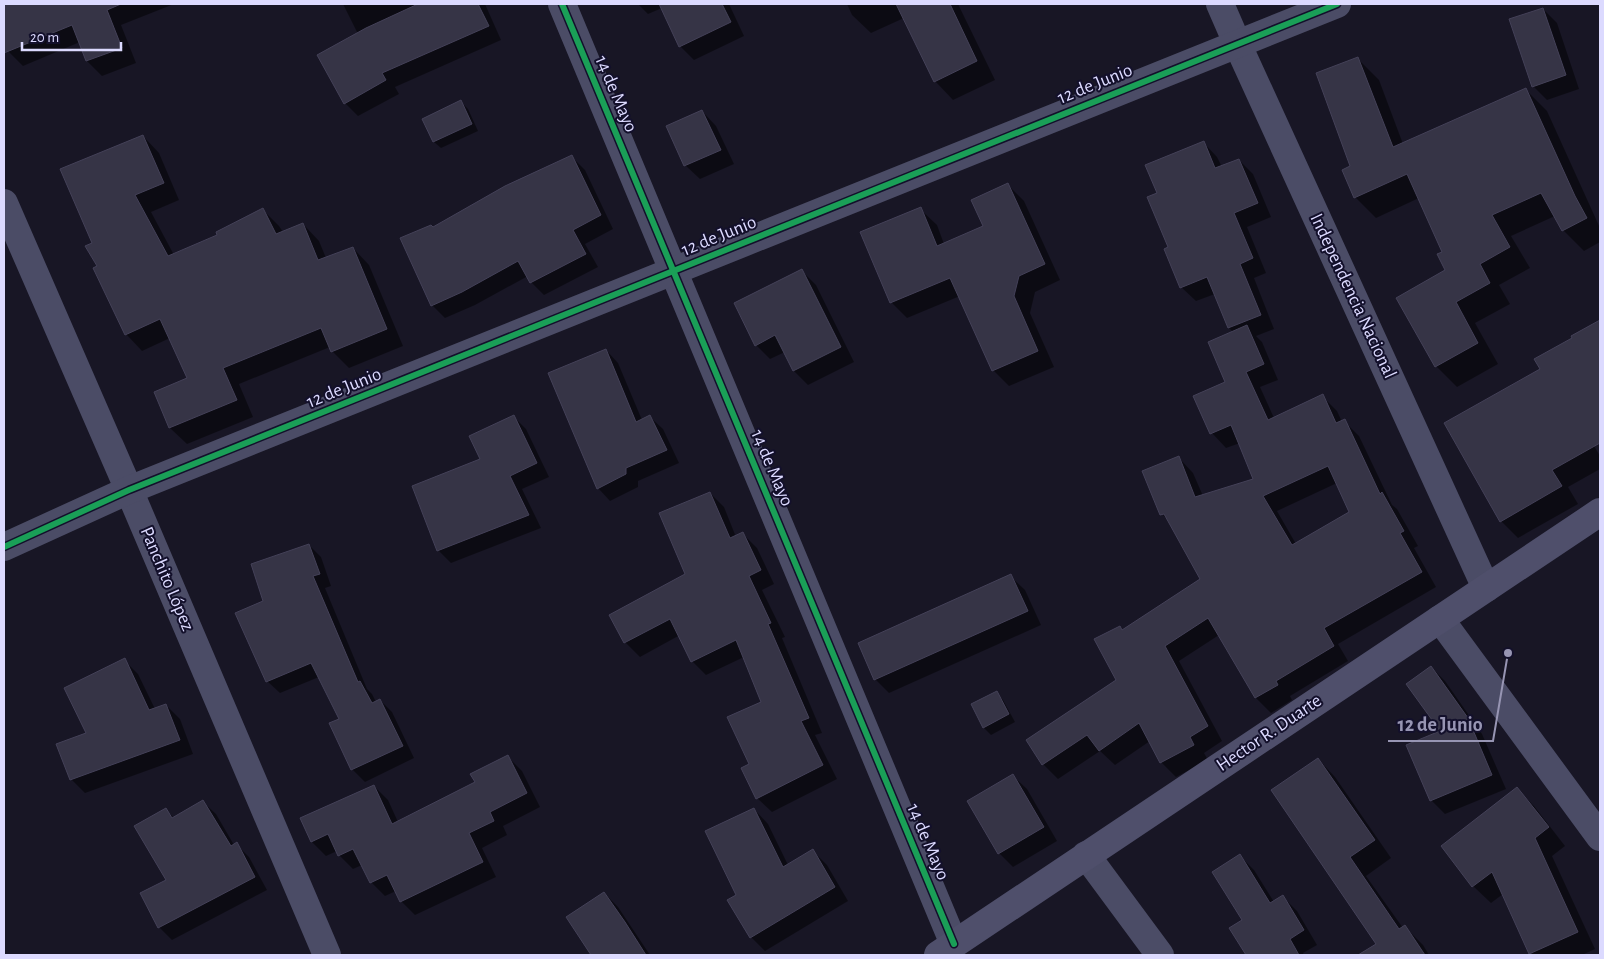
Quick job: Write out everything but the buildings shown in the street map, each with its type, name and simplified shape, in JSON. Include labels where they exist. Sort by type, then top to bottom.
[{"type":"street","name":"14 de Mayo","points":[[562,4],[673,271],[946,950]]},
{"type":"street","name":"Independencia Nacional","points":[[1220,4],[1236,43],[1486,588]]},
{"type":"street","name":"12 de Junio","points":[[4,547],[129,490],[1236,43],[1337,4]]},
{"type":"street","name":"Panchito López","points":[[4,203],[328,955]]},
{"type":"street","name":"Hector R. Duarte","points":[[946,950],[1600,512]]},
{"type":"street","points":[[1440,619],[1600,837]]},
{"type":"street","points":[[1086,855],[1160,955]]},
{"type":"cycle path","points":[[562,4],[954,944]]},
{"type":"cycle path","points":[[4,547],[129,490],[1337,4]]},
{"type":"place","name":"12 de Junio","points":[[1508,653]]}]
